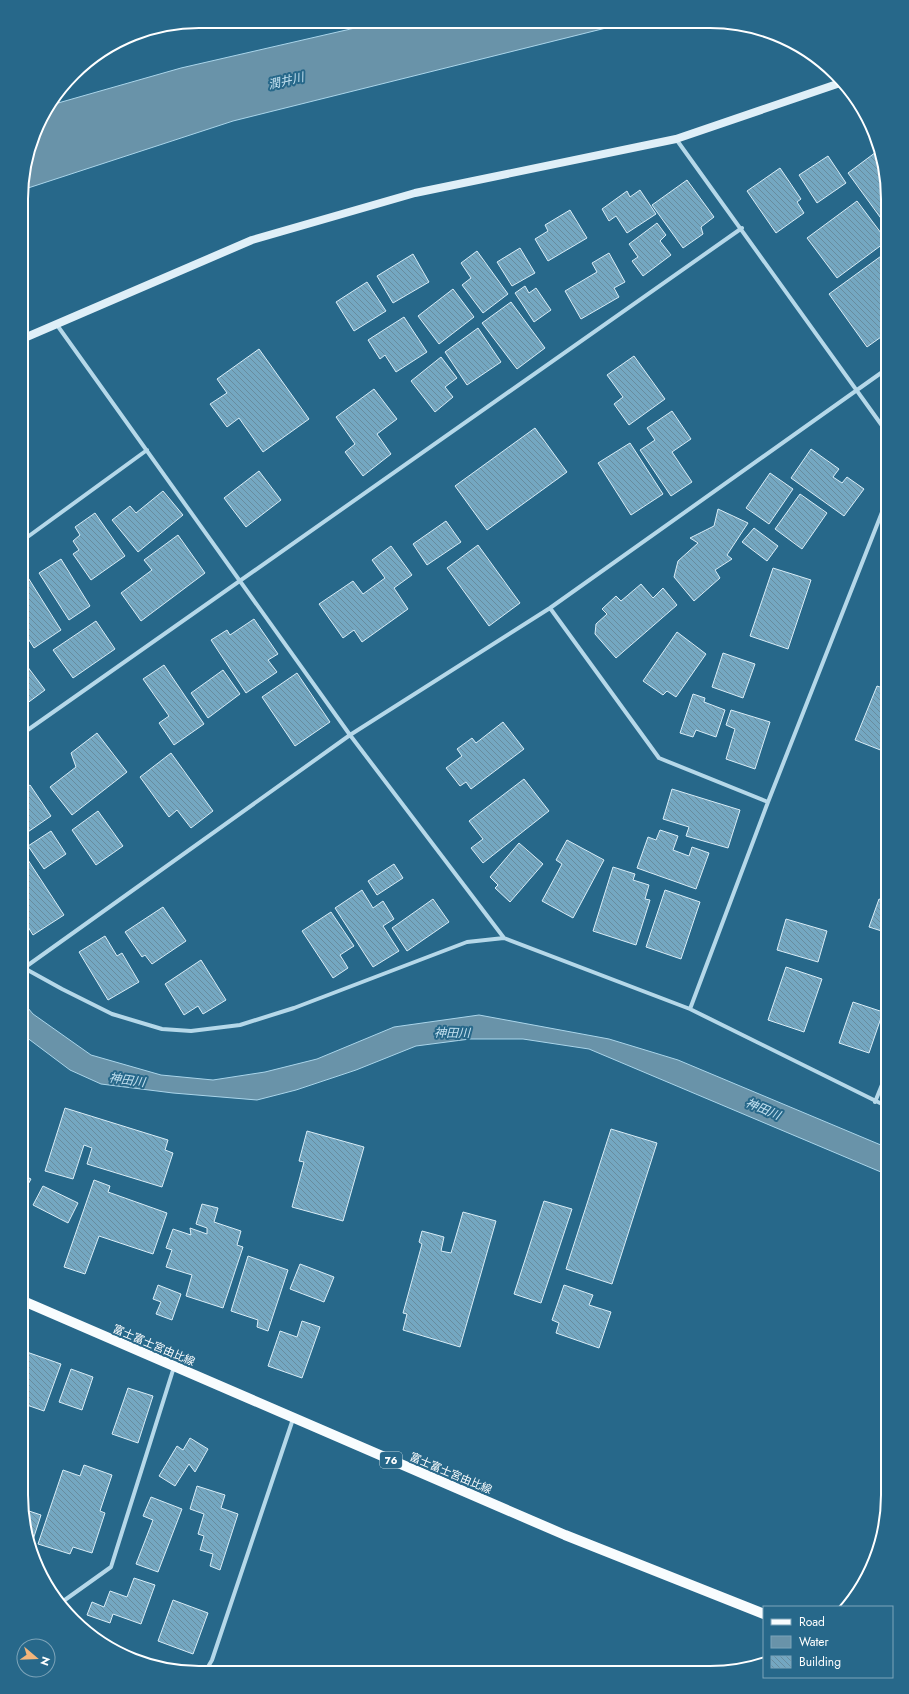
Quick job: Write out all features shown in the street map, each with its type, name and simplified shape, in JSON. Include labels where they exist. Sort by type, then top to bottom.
[{"type":"main road","name":"富士富士宮由比線","points":[[28,1303],[565,1534],[763,1614]]},
{"type":"street","points":[[28,337],[252,240],[415,193],[676,139],[837,84]]},
{"type":"street","points":[[676,139],[742,228],[881,424]]},
{"type":"street","points":[[28,730],[742,228]]},
{"type":"street","points":[[57,325],[350,735],[504,938]]},
{"type":"street","points":[[28,962],[350,735],[550,608],[881,373]]},
{"type":"street","points":[[28,537],[147,450]]},
{"type":"street","points":[[690,1009],[768,802],[881,515]]},
{"type":"street","points":[[550,608],[659,758],[768,802]]},
{"type":"street","points":[[28,969],[62,989],[112,1014],[162,1029],[190,1032],[240,1025],[301,1006],[467,942],[504,938],[690,1009],[881,1104]]},
{"type":"street","points":[[875,1102],[881,1087]]},
{"type":"street","points":[[64,1600],[111,1567],[174,1367]]},
{"type":"street","points":[[209,1666],[215,1652],[293,1418]]},
{"type":"water","name":"潤井川","points":[[355,28],[606,28],[233,121],[28,188],[31,165],[37,144],[51,113],[58,103],[181,68]]},
{"type":"water","name":"神田川","points":[[28,1008],[33,1014],[91,1055],[161,1075],[213,1080],[265,1072],[317,1059],[394,1027],[479,1015],[609,1039],[678,1060],[881,1145],[881,1172],[589,1049],[523,1039],[470,1039],[416,1046],[356,1070],[296,1090],[257,1100],[173,1093],[101,1084],[70,1070],[28,1038]]},
{"type":"building","points":[[875,153],[880,176],[881,218],[848,173]]},
{"type":"building","points":[[828,156],[846,183],[817,203],[799,175]]},
{"type":"building","points":[[780,168],[801,199],[797,202],[804,213],[776,233],[747,191]]},
{"type":"building","points":[[687,180],[714,217],[701,227],[703,234],[683,248],[652,205]]},
{"type":"building","points":[[640,190],[656,214],[627,233],[616,216],[609,221],[602,209],[627,191],[630,197]]},
{"type":"building","points":[[857,201],[881,233],[881,245],[837,278],[807,238]]},
{"type":"building","points":[[570,210],[587,238],[548,261],[535,239],[548,231],[545,225]]},
{"type":"building","points":[[657,223],[666,235],[660,241],[671,255],[643,276],[632,261],[638,257],[629,244]]},
{"type":"building","points":[[520,248],[535,273],[512,286],[497,262]]},
{"type":"building","points":[[477,251],[508,294],[483,313],[462,285],[471,278],[461,263]]},
{"type":"building","points":[[609,253],[625,282],[614,288],[619,297],[581,319],[565,291],[597,272],[592,263]]},
{"type":"building","points":[[413,254],[429,282],[393,303],[377,276]]},
{"type":"building","points":[[881,256],[881,337],[867,347],[829,294]]},
{"type":"building","points":[[367,282],[386,311],[354,331],[336,302]]},
{"type":"building","points":[[525,286],[529,293],[536,288],[551,310],[534,322],[515,293]]},
{"type":"building","points":[[453,289],[474,317],[439,344],[418,316]]},
{"type":"building","points":[[511,302],[545,348],[517,369],[482,323]]},
{"type":"building","points":[[404,317],[427,352],[396,372],[385,355],[380,359],[368,340]]},
{"type":"building","points":[[478,328],[501,362],[467,385],[445,352]]},
{"type":"building","points":[[259,349],[309,419],[263,452],[239,418],[227,427],[210,404],[227,393],[217,379]]},
{"type":"building","points":[[634,356],[665,399],[629,425],[614,404],[623,397],[607,375]]},
{"type":"building","points":[[441,357],[457,378],[445,387],[453,397],[435,412],[411,381]]},
{"type":"building","points":[[374,389],[397,419],[377,434],[391,454],[363,476],[345,452],[355,444],[336,417]]},
{"type":"building","points":[[672,411],[691,439],[672,452],[692,482],[671,496],[640,450],[655,440],[647,428]]},
{"type":"building","points":[[535,428],[567,472],[487,530],[455,486]]},
{"type":"building","points":[[630,443],[663,494],[631,515],[598,463]]},
{"type":"building","points":[[811,449],[839,469],[833,477],[842,483],[847,477],[864,489],[844,516],[791,478]]},
{"type":"building","points":[[259,471],[281,500],[246,527],[224,498]]},
{"type":"building","points":[[770,473],[793,489],[769,524],[746,508]]},
{"type":"building","points":[[163,491],[183,515],[138,552],[112,520],[130,506],[136,513]]},
{"type":"building","points":[[800,494],[827,513],[802,549],[775,529]]},
{"type":"building","points":[[718,509],[748,523],[727,555],[732,559],[715,570],[720,578],[694,601],[674,577],[678,561],[698,543],[690,538],[714,526]]},
{"type":"building","points":[[95,513],[125,556],[91,580],[73,554],[79,550],[73,541],[80,535],[75,527]]},
{"type":"building","points":[[446,521],[461,542],[427,565],[413,544]]},
{"type":"building","points":[[754,528],[778,546],[767,561],[742,542]]},
{"type":"building","points":[[178,535],[205,573],[141,621],[121,593],[152,570],[144,560]]},
{"type":"building","points":[[478,545],[520,603],[489,626],[447,568]]},
{"type":"building","points":[[391,546],[412,575],[394,588],[408,609],[362,642],[354,630],[343,638],[319,604],[353,581],[363,594],[385,578],[372,560]]},
{"type":"building","points":[[61,559],[90,606],[69,620],[39,573]]},
{"type":"building","points":[[773,568],[811,580],[788,649],[750,636]]},
{"type":"building","points":[[28,578],[61,630],[34,648],[28,638]]},
{"type":"building","points":[[641,584],[653,598],[663,588],[677,605],[616,658],[595,634],[596,624],[607,614],[602,609],[616,596],[621,601]]},
{"type":"building","points":[[254,619],[278,654],[268,660],[277,672],[246,693],[211,640],[227,630],[230,635]]},
{"type":"building","points":[[96,621],[115,649],[73,678],[53,650]]},
{"type":"building","points":[[677,632],[706,654],[676,697],[667,691],[663,695],[643,681]]},
{"type":"building","points":[[723,653],[755,664],[743,698],[712,687]]},
{"type":"building","points":[[164,665],[204,724],[174,745],[159,723],[169,716],[143,679]]},
{"type":"building","points":[[28,667],[45,690],[28,703]]},
{"type":"building","points":[[223,670],[240,694],[208,718],[191,693]]},
{"type":"building","points":[[297,673],[330,722],[295,746],[262,697]]},
{"type":"building","points":[[877,686],[881,687],[881,750],[855,740]]},
{"type":"building","points":[[693,694],[705,698],[704,702],[725,710],[716,737],[696,730],[693,737],[680,733]]},
{"type":"building","points":[[731,710],[770,722],[755,769],[726,759],[735,729],[726,725]]},
{"type":"building","points":[[503,722],[524,749],[471,789],[466,782],[460,786],[446,768],[462,756],[457,749],[472,738],[476,743]]},
{"type":"building","points":[[97,733],[127,772],[72,815],[50,787],[76,767],[71,753]]},
{"type":"building","points":[[171,753],[213,811],[191,828],[177,810],[169,817],[140,777]]},
{"type":"building","points":[[524,779],[549,811],[483,863],[471,848],[483,839],[469,821]]},
{"type":"building","points":[[30,785],[51,816],[28,832],[28,786]]},
{"type":"building","points":[[672,789],[740,810],[728,848],[686,836],[689,827],[663,819]]},
{"type":"building","points":[[98,811],[123,846],[96,865],[72,830]]},
{"type":"building","points":[[660,830],[678,836],[673,850],[689,856],[692,847],[709,853],[696,889],[637,868],[648,837],[656,840]]},
{"type":"building","points":[[51,831],[66,854],[44,869],[28,846]]},
{"type":"building","points":[[567,840],[604,860],[573,918],[542,901],[562,864],[556,860]]},
{"type":"building","points":[[519,843],[543,864],[510,902],[495,888],[498,885],[490,877]]},
{"type":"building","points":[[28,860],[64,915],[33,935],[28,927]]},
{"type":"building","points":[[394,864],[403,878],[377,895],[368,881]]},
{"type":"building","points":[[613,867],[635,874],[633,880],[649,885],[645,899],[650,900],[636,945],[593,931]]},
{"type":"building","points":[[362,890],[373,908],[383,901],[394,919],[383,926],[399,951],[373,967],[335,908]]},
{"type":"building","points":[[665,890],[700,902],[681,959],[646,947]]},
{"type":"building","points":[[433,899],[449,922],[407,951],[392,928]]},
{"type":"building","points":[[879,899],[881,900],[881,931],[869,927]]},
{"type":"building","points":[[163,907],[186,941],[152,964],[145,955],[142,957],[125,932]]},
{"type":"building","points":[[331,912],[354,946],[340,955],[348,968],[333,978],[302,931]]},
{"type":"building","points":[[786,919],[827,931],[818,962],[777,950]]},
{"type":"building","points":[[105,936],[117,956],[122,953],[139,982],[108,1000],[79,952]]},
{"type":"building","points":[[201,960],[226,1000],[203,1014],[198,1006],[184,1015],[165,984]]},
{"type":"building","points":[[786,967],[822,979],[804,1032],[768,1020]]},
{"type":"building","points":[[853,1002],[881,1011],[881,1018],[869,1053],[839,1043]]},
{"type":"building","points":[[65,1108],[168,1140],[165,1150],[173,1153],[162,1187],[87,1164],[92,1148],[84,1145],[73,1179],[45,1171]]},
{"type":"building","points":[[611,1129],[657,1143],[612,1284],[566,1269]]},
{"type":"building","points":[[307,1131],[364,1147],[343,1221],[292,1207],[304,1162],[299,1161]]},
{"type":"building","points":[[28,1178],[31,1179],[28,1184]]},
{"type":"building","points":[[94,1180],[110,1186],[108,1192],[167,1213],[153,1254],[99,1236],[85,1274],[64,1267]]},
{"type":"building","points":[[43,1186],[78,1203],[68,1223],[33,1205]]},
{"type":"building","points":[[544,1201],[572,1209],[541,1303],[514,1294]]},
{"type":"building","points":[[202,1204],[218,1208],[214,1222],[241,1231],[237,1245],[243,1247],[223,1308],[186,1296],[192,1275],[166,1267],[172,1250],[166,1248],[173,1229],[191,1235],[190,1228],[207,1234],[207,1228],[196,1224]]},
{"type":"building","points":[[463,1212],[496,1221],[460,1347],[403,1330],[407,1314],[403,1313],[422,1244],[419,1242],[422,1231],[444,1237],[441,1251],[451,1253]]},
{"type":"building","points":[[248,1256],[288,1270],[268,1331],[257,1327],[258,1320],[231,1311]]},
{"type":"building","points":[[300,1264],[334,1277],[324,1302],[290,1289]]},
{"type":"building","points":[[158,1285],[181,1294],[172,1320],[156,1314],[161,1302],[153,1299]]},
{"type":"building","points":[[564,1285],[593,1295],[589,1305],[611,1312],[599,1348],[556,1333],[559,1323],[552,1320]]},
{"type":"building","points":[[302,1321],[320,1327],[302,1378],[268,1366],[280,1331],[297,1337]]},
{"type":"building","points":[[28,1352],[61,1364],[44,1411],[28,1405]]},
{"type":"building","points":[[71,1369],[93,1377],[82,1410],[59,1402]]},
{"type":"building","points":[[128,1388],[153,1396],[138,1443],[112,1434]]},
{"type":"building","points":[[190,1438],[208,1449],[195,1472],[189,1464],[175,1486],[159,1476],[177,1446],[183,1450]]},
{"type":"building","points":[[84,1465],[112,1475],[100,1511],[105,1513],[92,1553],[73,1547],[70,1554],[38,1544],[63,1470],[80,1476]]},
{"type":"building","points":[[197,1486],[225,1495],[221,1508],[238,1514],[220,1570],[210,1566],[213,1554],[200,1550],[204,1536],[198,1534],[204,1514],[190,1509]]},
{"type":"building","points":[[151,1497],[182,1509],[158,1572],[136,1564],[153,1520],[143,1516]]},
{"type":"building","points":[[28,1511],[41,1515],[34,1538]]},
{"type":"building","points":[[134,1578],[155,1585],[141,1624],[113,1614],[110,1623],[87,1615],[92,1602],[104,1607],[110,1591],[127,1597]]},
{"type":"building","points":[[173,1600],[208,1613],[193,1654],[158,1641]]}]
